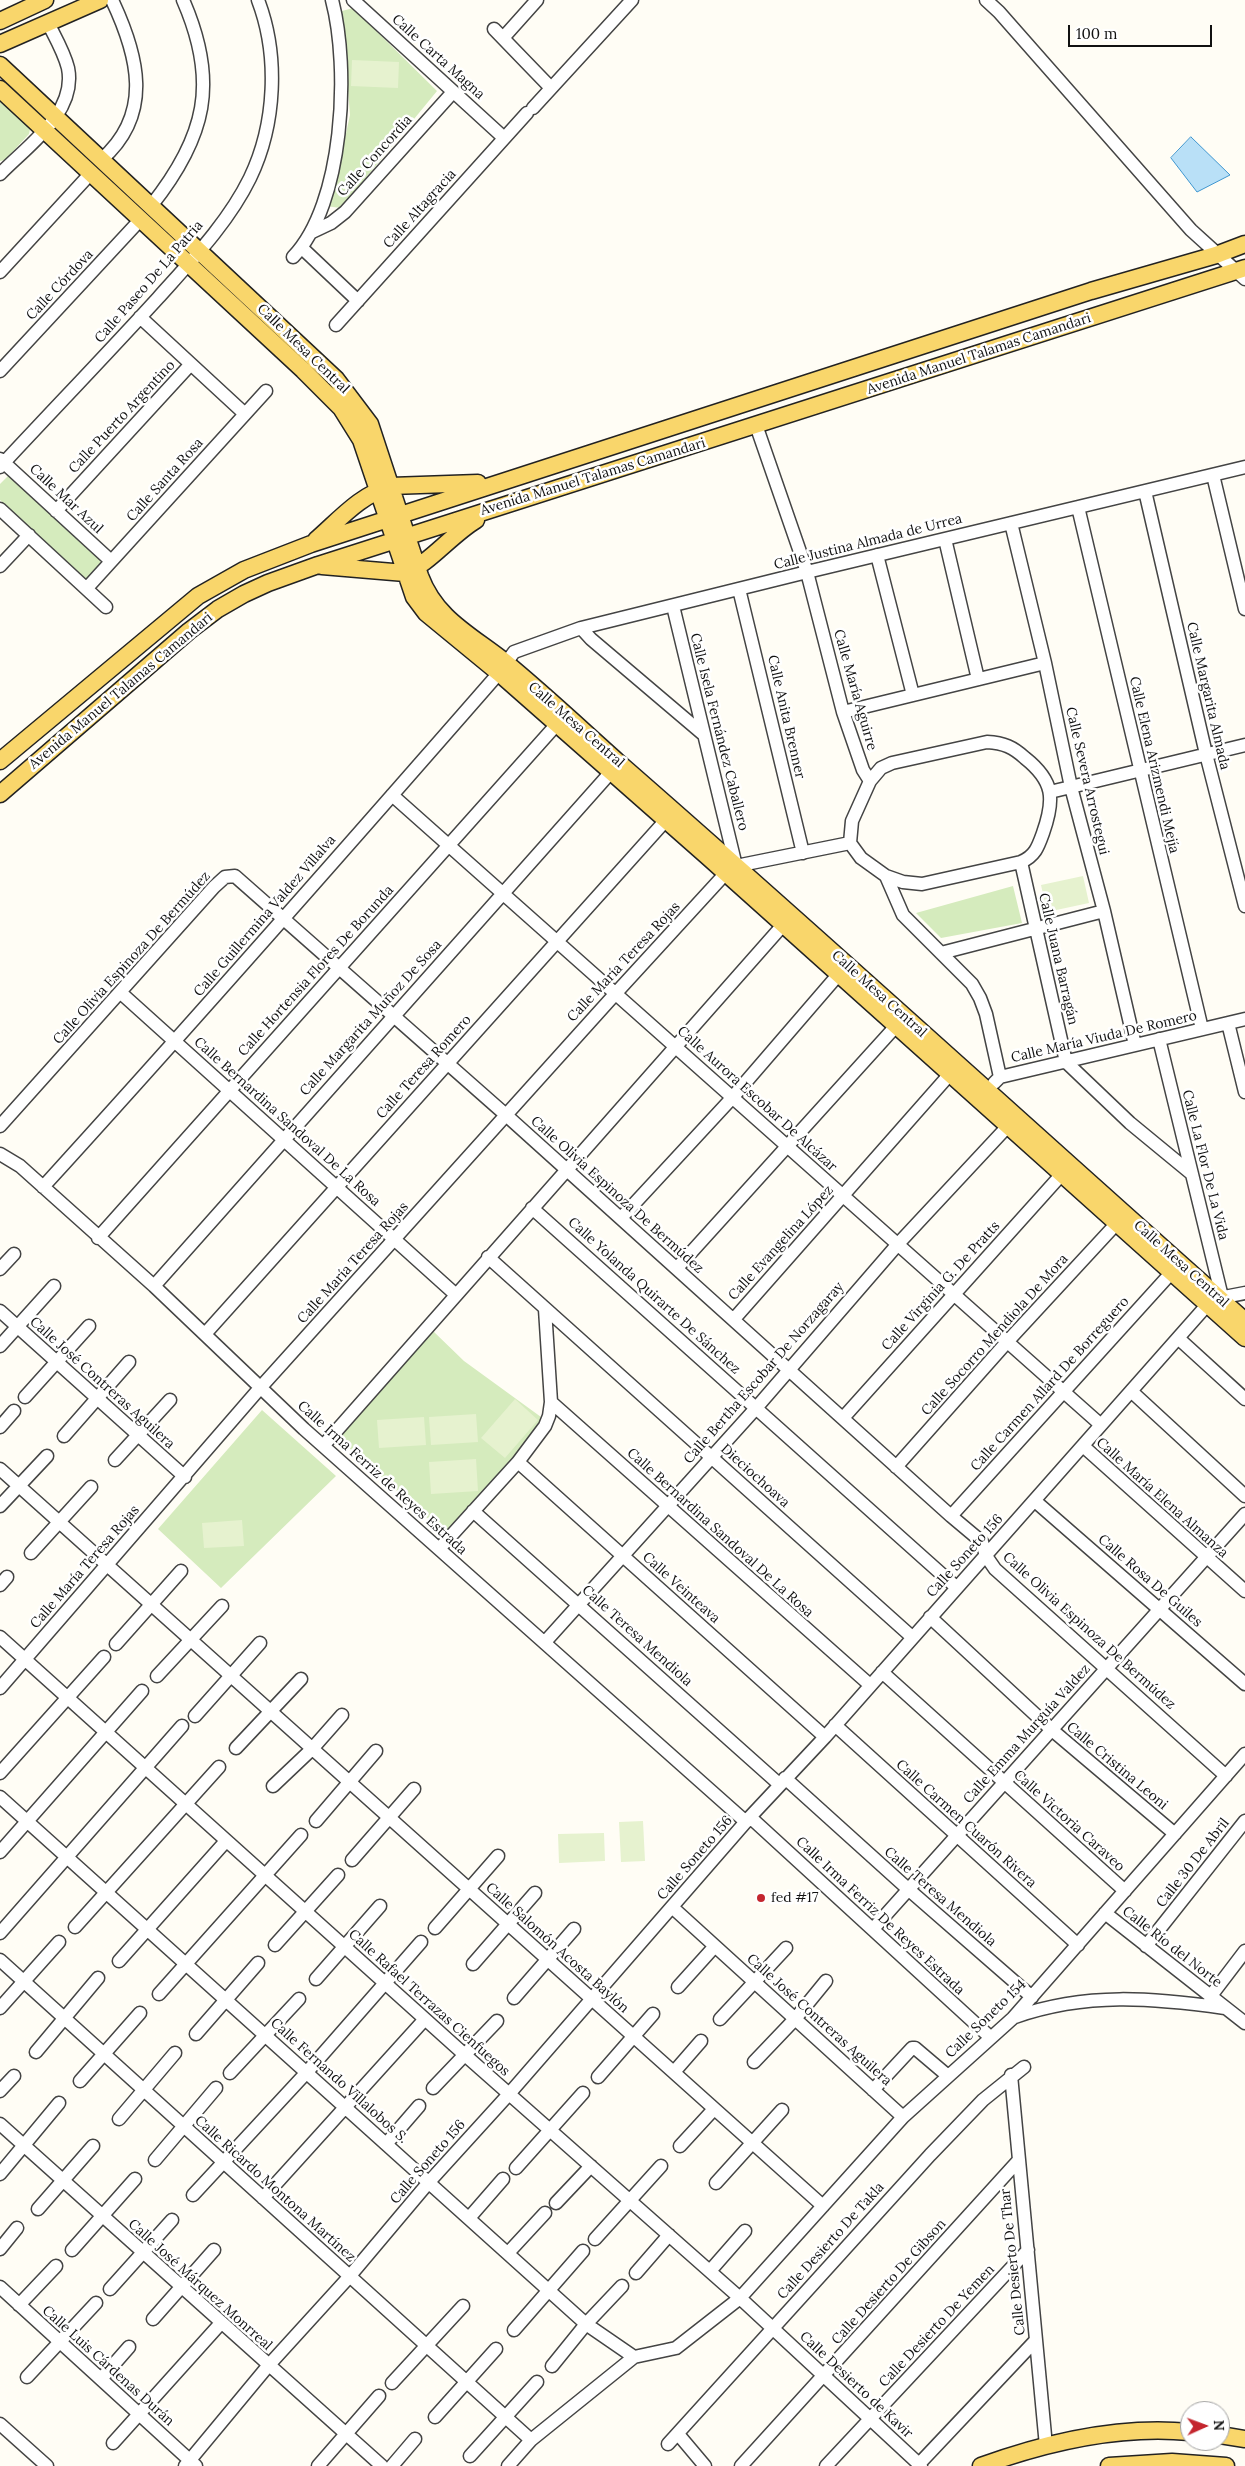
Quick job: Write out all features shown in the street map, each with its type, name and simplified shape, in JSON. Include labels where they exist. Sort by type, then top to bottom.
[{"type":"main road","points":[[0,44],[100,0]]},
{"type":"main road","points":[[0,21],[41,1]]},
{"type":"main road","name":"Calle Mesa Central","points":[[0,64],[50,123],[347,403],[361,440],[385,488],[411,571],[438,609],[982,1095],[1216,1300],[1245,1338]]},
{"type":"main road","name":"Calle Mesa Central","points":[[0,89],[50,123]]},
{"type":"main road","name":"Avenida Manuel Talamas Camandari","points":[[0,761],[198,596],[244,570],[311,544],[498,483],[1091,292],[1216,255],[1245,244]]},
{"type":"main road","name":"Avenida Manuel Talamas Camandari","points":[[0,794],[189,631],[218,609],[268,583],[504,504],[1190,286],[1243,275]]},
{"type":"main road","points":[[756,425],[757,415],[764,406],[810,384]]},
{"type":"main road","points":[[311,544],[343,514],[385,488],[498,483]]},
{"type":"main road","points":[[318,565],[411,571],[462,528],[504,504]]},
{"type":"main road","name":"Calle Mesa Central","points":[[502,668],[557,724],[666,820],[731,870],[783,925],[950,1074],[982,1095],[1008,1126],[1172,1272],[1245,1321]]},
{"type":"main road","points":[[981,2466],[1046,2446],[1112,2433],[1180,2432]]},
{"type":"main road","points":[[1230,2435],[1243,2435]]},
{"type":"main road","points":[[1109,2466],[1218,2466]]},
{"type":"street","points":[[0,272],[113,149],[125,130],[134,106],[137,88],[135,64],[130,44],[112,0]]},
{"type":"street","name":"Calle Córdova","points":[[0,371],[146,212],[170,182],[184,158],[198,124],[202,107],[203,85],[201,54],[195,28],[183,0]]},
{"type":"street","name":"Calle Paseo De La Patria","points":[[1,463],[194,258],[244,190],[254,168],[264,137],[270,104],[272,74],[267,34],[258,0]]},
{"type":"street","name":"Calle Concordia","points":[[293,257],[302,248],[312,232],[329,181],[342,108],[341,50],[332,0]]},
{"type":"street","name":"Calle Carta Magna","points":[[353,0],[503,137]]},
{"type":"street","points":[[503,38],[537,0]]},
{"type":"street","name":"Calle Altagracia","points":[[336,325],[503,137],[632,0]]},
{"type":"street","points":[[986,0],[1005,18],[1191,230],[1216,255],[1243,275]]},
{"type":"street","points":[[0,172],[50,123],[66,99],[69,76],[64,56],[48,23]]},
{"type":"street","points":[[494,29],[551,88]]},
{"type":"street","name":"Calle Concordia","points":[[312,232],[331,223],[345,212],[454,92]]},
{"type":"street","points":[[302,248],[358,301]]},
{"type":"street","points":[[140,317],[245,414]]},
{"type":"street","name":"Calle Puerto Argentino","points":[[56,511],[190,365]]},
{"type":"street","name":"Calle Santa Rosa","points":[[87,588],[266,392]]},
{"type":"street","name":"Calle María Aguirre","points":[[756,425],[807,572],[843,712],[864,770],[870,781]]},
{"type":"street","name":"Calle Mar Azul","points":[[1,463],[111,562]]},
{"type":"street","name":"Calle Justina Almada de Urrea","points":[[502,668],[514,652],[581,628],[1245,467]]},
{"type":"street","points":[[1213,475],[1245,609]]},
{"type":"street","name":"Calle Margarita Almada","points":[[1145,491],[1206,754],[1245,906]]},
{"type":"street","name":"Calle Elena Arizmendi Mejía","points":[[1078,507],[1202,1029]]},
{"type":"street","points":[[0,509],[106,607]]},
{"type":"street","name":"Calle Severa Arrostegui","points":[[1010,523],[1045,663],[1071,787],[1104,911],[1135,1045]]},
{"type":"street","points":[[0,566],[29,535]]},
{"type":"street","points":[[945,539],[978,679]]},
{"type":"street","points":[[877,555],[913,695]]},
{"type":"street","name":"Calle Anita Brenner","points":[[740,589],[803,853]]},
{"type":"street","name":"Calle Isela Fernández Caballero","points":[[673,606],[731,870]]},
{"type":"street","points":[[581,628],[590,639],[702,734]]},
{"type":"street","points":[[843,712],[1045,663]]},
{"type":"street","name":"Calle Guillermina Valdez Villalva","points":[[43,1187],[175,1042],[283,916],[392,795],[502,668]]},
{"type":"street","name":"Calle Hortensia Flores De Borunda","points":[[98,1238],[557,724]]},
{"type":"street","points":[[987,742],[1002,743],[1014,749],[1038,768],[1047,779],[1050,792],[1051,811],[1038,849],[1030,858],[1021,862],[922,884],[903,882],[886,876],[861,858],[850,843],[852,821],[870,781],[881,768],[892,763],[987,742]]},
{"type":"street","points":[[1050,792],[1245,745]]},
{"type":"street","name":"Calle Margarita Muñoz De Sosa","points":[[154,1286],[611,772]]},
{"type":"street","name":"Calle Aurora Escobar De Alcázar","points":[[392,795],[1101,1425]]},
{"type":"street","name":"Calle Teresa Romero","points":[[205,1334],[666,820]]},
{"type":"street","points":[[731,870],[850,843]]},
{"type":"street","name":"Calle Juana Barragán","points":[[1021,862],[1066,1062]]},
{"type":"street","name":"Calle María Teresa Rojas","points":[[0,1688],[185,1477],[260,1388],[616,993],[731,870]]},
{"type":"street","name":"Calle Olivia Espinoza De Bermúdez","points":[[0,1126],[214,887],[225,877],[235,876],[395,1015],[896,1467],[982,1542],[986,1556],[995,1568],[1226,1776]]},
{"type":"street","points":[[886,876],[903,915],[972,984],[980,998],[1000,1077]]},
{"type":"street","points":[[941,953],[1104,911]]},
{"type":"street","points":[[323,1446],[455,1294],[783,925]]},
{"type":"street","points":[[621,1218],[732,1098],[838,975]]},
{"type":"street","name":"Calle Bernardina Sandoval De La Rosa","points":[[121,993],[455,1294]]},
{"type":"street","name":"Calle María Viuda De Romero","points":[[982,1095],[1000,1077],[1245,1019]]},
{"type":"street","points":[[1228,1023],[1245,1092]]},
{"type":"street","points":[[677,1268],[896,1026]]},
{"type":"street","name":"Calle La Flor De La Vida","points":[[1159,1039],[1192,1174],[1216,1300]]},
{"type":"street","points":[[1066,1062],[1130,1123],[1192,1174]]},
{"type":"street","name":"Calle Evangelina López","points":[[734,1319],[950,1074]]},
{"type":"street","name":"Calle Bertha Escobar De Norzagaray","points":[[545,1642],[578,1603],[757,1407],[898,1244],[1008,1126]]},
{"type":"street","name":"Calle Irma Ferriz de Reyes Estrada","points":[[0,1154],[20,1166],[98,1238],[154,1286],[323,1446],[748,1820]]},
{"type":"street","name":"Calle Virginia G. De Pratts","points":[[843,1418],[1062,1174]]},
{"type":"street","name":"Calle Yolanda Quirarte De Sánchez","points":[[532,1208],[757,1407],[956,1587]]},
{"type":"street","name":"Calle Socorro Mendiola De Mora","points":[[896,1467],[1007,1342],[1117,1223]]},
{"type":"street","points":[[0,1269],[14,1254]]},
{"type":"street","name":"Dieciochoava","points":[[488,1257],[912,1637]]},
{"type":"street","name":"Calle Carmen Allard De Borreguero","points":[[951,1516],[1172,1272]]},
{"type":"street","points":[[0,1346],[54,1286]]},
{"type":"street","points":[[1216,1300],[1245,1293]]},
{"type":"street","name":"Calle Soneto 156","points":[[190,2464],[268,2366],[349,2277],[429,2182],[509,2094],[782,1781],[825,1737],[1178,1338],[1216,1300]]},
{"type":"street","name":"Calle Irma Ferriz De Reyes Estrada","points":[[439,1549],[518,1462],[545,1426],[551,1402],[545,1309]]},
{"type":"street","name":"Calle José Contreras Aguilera","points":[[0,1311],[185,1477]]},
{"type":"street","points":[[25,1397],[89,1326]]},
{"type":"street","points":[[1178,1338],[1245,1399]]},
{"type":"street","points":[[64,1436],[129,1362]]},
{"type":"street","points":[[1131,1391],[1245,1496]]},
{"type":"street","points":[[115,1460],[170,1400]]},
{"type":"street","name":"Calle Bernardina Sandoval De La Rosa","points":[[551,1402],[870,1686]]},
{"type":"street","points":[[0,1427],[14,1411]]},
{"type":"street","name":"Calle María Elena Almanza","points":[[1082,1446],[1245,1591]]},
{"type":"street","points":[[0,1506],[47,1456]]},
{"type":"street","name":"Calle Veinteava","points":[[518,1462],[825,1737]]},
{"type":"street","name":"Calle Salomón Acosta Baylón","points":[[0,1469],[822,2206]]},
{"type":"street","points":[[31,1553],[58,1520],[91,1487]]},
{"type":"street","name":"Calle Rosa De Guiles","points":[[1035,1501],[1245,1684]]},
{"type":"street","name":"Calle Teresa Mendiola","points":[[474,1511],[1032,1997]]},
{"type":"street","name":"Calle Emma Murguía Valdez","points":[[873,1929],[1245,1514]]},
{"type":"street","points":[[116,1644],[181,1571]]},
{"type":"street","points":[[157,1676],[222,1606]]},
{"type":"street","name":"Calle Cristina Leoni","points":[[930,1617],[1052,1730],[1175,1834]]},
{"type":"street","name":"Calle Rafael Terrazas Cienfuegos","points":[[0,1637],[345,1948],[773,2328]]},
{"type":"street","points":[[195,1716],[260,1643]]},
{"type":"street","points":[[0,1773],[104,1657]]},
{"type":"street","name":"Calle Victoria Caraveo","points":[[882,1672],[1125,1891]]},
{"type":"street","points":[[236,1748],[301,1679]]},
{"type":"street","points":[[0,1852],[107,1733],[142,1691]]},
{"type":"street","points":[[273,1786],[312,1749],[342,1715]]},
{"type":"street","name":"Calle Carmen Cuarón Rivera","points":[[835,1725],[1078,1945]]},
{"type":"street","points":[[0,1933],[147,1769],[182,1726]]},
{"type":"street","points":[[316,1821],[376,1751]]},
{"type":"street","name":"Calle Soneto 154","points":[[740,2298],[903,2117],[1013,2018],[1245,1754]]},
{"type":"street","points":[[75,1927],[105,1892],[187,1805],[219,1767]]},
{"type":"street","points":[[352,1860],[414,1789]]},
{"type":"street","name":"Calle Fernando Villalobos S.","points":[[0,1797],[586,2324],[634,2357]]},
{"type":"street","name":"Calle Irma Ferriz De Reyes Estrada","points":[[748,1820],[873,1929],[990,2037]]},
{"type":"street","name":"Calle 30 De Abril","points":[[1146,1946],[1245,1821]]},
{"type":"street","points":[[158,1994],[301,1834]]},
{"type":"street","points":[[120,1961],[226,1840]]},
{"type":"street","points":[[435,1928],[498,1856]]},
{"type":"street","points":[[275,1945],[338,1874]]},
{"type":"street","points":[[473,1964],[535,1893]]},
{"type":"street","points":[[316,1979],[380,1906]]},
{"type":"street","name":"Calle José Contreras Aguilera","points":[[672,1907],[903,2117]]},
{"type":"street","name":"Calle Río del Norte","points":[[1105,1913],[1245,2023]]},
{"type":"street","points":[[514,1998],[574,1929]]},
{"type":"street","points":[[0,2008],[59,1942]]},
{"type":"street","points":[[193,2196],[386,1984],[421,1942]]},
{"type":"street","points":[[678,1987],[715,1946]]},
{"type":"street","points":[[720,2019],[786,1948]]},
{"type":"street","points":[[1210,1997],[1245,1952]]},
{"type":"street","name":"Calle Ricardo Montona Martínez","points":[[0,1960],[531,2440]]},
{"type":"street","points":[[196,2034],[258,1963]]},
{"type":"street","points":[[36,2052],[98,1978]]},
{"type":"street","points":[[754,2062],[826,1981]]},
{"type":"street","points":[[1013,2018],[1030,2012],[1081,2001],[1110,1998],[1145,1998],[1225,2008]]},
{"type":"street","points":[[230,2073],[300,1999]]},
{"type":"street","points":[[80,2081],[140,2013]]},
{"type":"street","points":[[598,2077],[653,2014]]},
{"type":"street","points":[[264,2198],[425,2019]]},
{"type":"street","points":[[433,2088],[497,2021]]},
{"type":"street","points":[[674,2072],[701,2040]]},
{"type":"street","points":[[873,2090],[912,2048],[915,2048],[948,2076]]},
{"type":"street","points":[[119,2119],[175,2053]]},
{"type":"street","name":"Calle Desierto De Takla","points":[[668,2444],[930,2155],[983,2100],[1011,2075],[1024,2067]]},
{"type":"street","name":"Calle Desierto De Thar","points":[[1011,2075],[1046,2446]]},
{"type":"street","points":[[0,2091],[14,2076]]},
{"type":"street","points":[[155,2160],[216,2088]]},
{"type":"street","points":[[516,2168],[583,2093]]},
{"type":"street","points":[[0,2174],[59,2103]]},
{"type":"street","points":[[386,2144],[419,2106]]},
{"type":"street","points":[[680,2146],[714,2109]]},
{"type":"street","points":[[716,2183],[782,2110]]},
{"type":"street","name":"Calle José Márquez Monrreal","points":[[0,2124],[268,2366],[382,2466]]},
{"type":"street","points":[[38,2209],[93,2146]]},
{"type":"street","name":"Calle Desierto De Gibson","points":[[741,2466],[1018,2161]]},
{"type":"street","points":[[556,2203],[591,2166]]},
{"type":"street","points":[[595,2239],[661,2166]]},
{"type":"street","points":[[72,2250],[135,2179]]},
{"type":"street","points":[[469,2218],[503,2179]]},
{"type":"street","points":[[508,2253],[545,2213]]},
{"type":"street","points":[[110,2289],[172,2220]]},
{"type":"street","points":[[0,2249],[17,2228]]},
{"type":"street","points":[[710,2271],[745,2230]]},
{"type":"street","points":[[636,2273],[670,2236]]},
{"type":"street","points":[[153,2320],[214,2250]]},
{"type":"street","name":"Calle Desierto De Yemen","points":[[826,2466],[1028,2250]]},
{"type":"street","points":[[514,2330],[583,2251]]},
{"type":"street","points":[[19,2305],[56,2266]]},
{"type":"street","points":[[552,2366],[586,2324],[622,2286]]},
{"type":"street","name":"Calle Luis Cárdenas Durán","points":[[0,2287],[140,2415],[190,2464]]},
{"type":"street","points":[[508,2466],[531,2440],[634,2357],[676,2348],[740,2298]]},
{"type":"street","points":[[27,2377],[96,2303]]},
{"type":"street","points":[[392,2383],[462,2306]]},
{"type":"street","points":[[113,2443],[140,2415],[220,2323]]},
{"type":"street","name":"Calle Desierto de Kavir","points":[[773,2328],[920,2465]]},
{"type":"street","points":[[920,2465],[1036,2340]]},
{"type":"street","points":[[101,2379],[130,2347]]},
{"type":"street","points":[[435,2417],[496,2349]]},
{"type":"street","points":[[470,2456],[537,2382]]},
{"type":"street","points":[[318,2466],[379,2396]]},
{"type":"street","points":[[0,2424],[47,2466]]},
{"type":"street","points":[[678,2434],[705,2466]]},
{"type":"street","points":[[392,2466],[415,2439]]},
{"type":"green space","points":[[353,8],[437,91],[341,208],[325,206],[342,152],[350,115],[342,11]]},
{"type":"green space","points":[[352,60],[399,62],[398,88],[351,86]]},
{"type":"green space","points":[[0,102],[26,123],[30,129],[29,134],[5,160],[0,161]]},
{"type":"green space","points":[[8,476],[101,559],[93,575],[83,579],[0,500],[0,484]]},
{"type":"green space","points":[[1083,876],[1089,903],[1047,912],[1041,885]]},
{"type":"green space","points":[[1013,886],[1022,923],[941,938],[916,913]]},
{"type":"green space","points":[[433,1331],[464,1361],[541,1417],[538,1430],[444,1533],[338,1438]]},
{"type":"green space","points":[[515,1399],[538,1420],[505,1458],[481,1438]]},
{"type":"green space","points":[[262,1410],[336,1476],[221,1588],[158,1529]]},
{"type":"green space","points":[[476,1414],[478,1442],[431,1445],[429,1417]]},
{"type":"green space","points":[[424,1417],[426,1445],[379,1448],[377,1420]]},
{"type":"green space","points":[[476,1459],[478,1491],[431,1494],[429,1462]]},
{"type":"green space","points":[[242,1520],[244,1546],[204,1548],[202,1523]]},
{"type":"green space","points":[[643,1821],[645,1861],[621,1862],[619,1822]]},
{"type":"green space","points":[[604,1833],[605,1861],[559,1863],[558,1834]]},
{"type":"water","points":[[1191,137],[1230,175],[1197,192],[1171,158]]},
{"type":"place","name":"fed #17","points":[[761,1898]]}]
